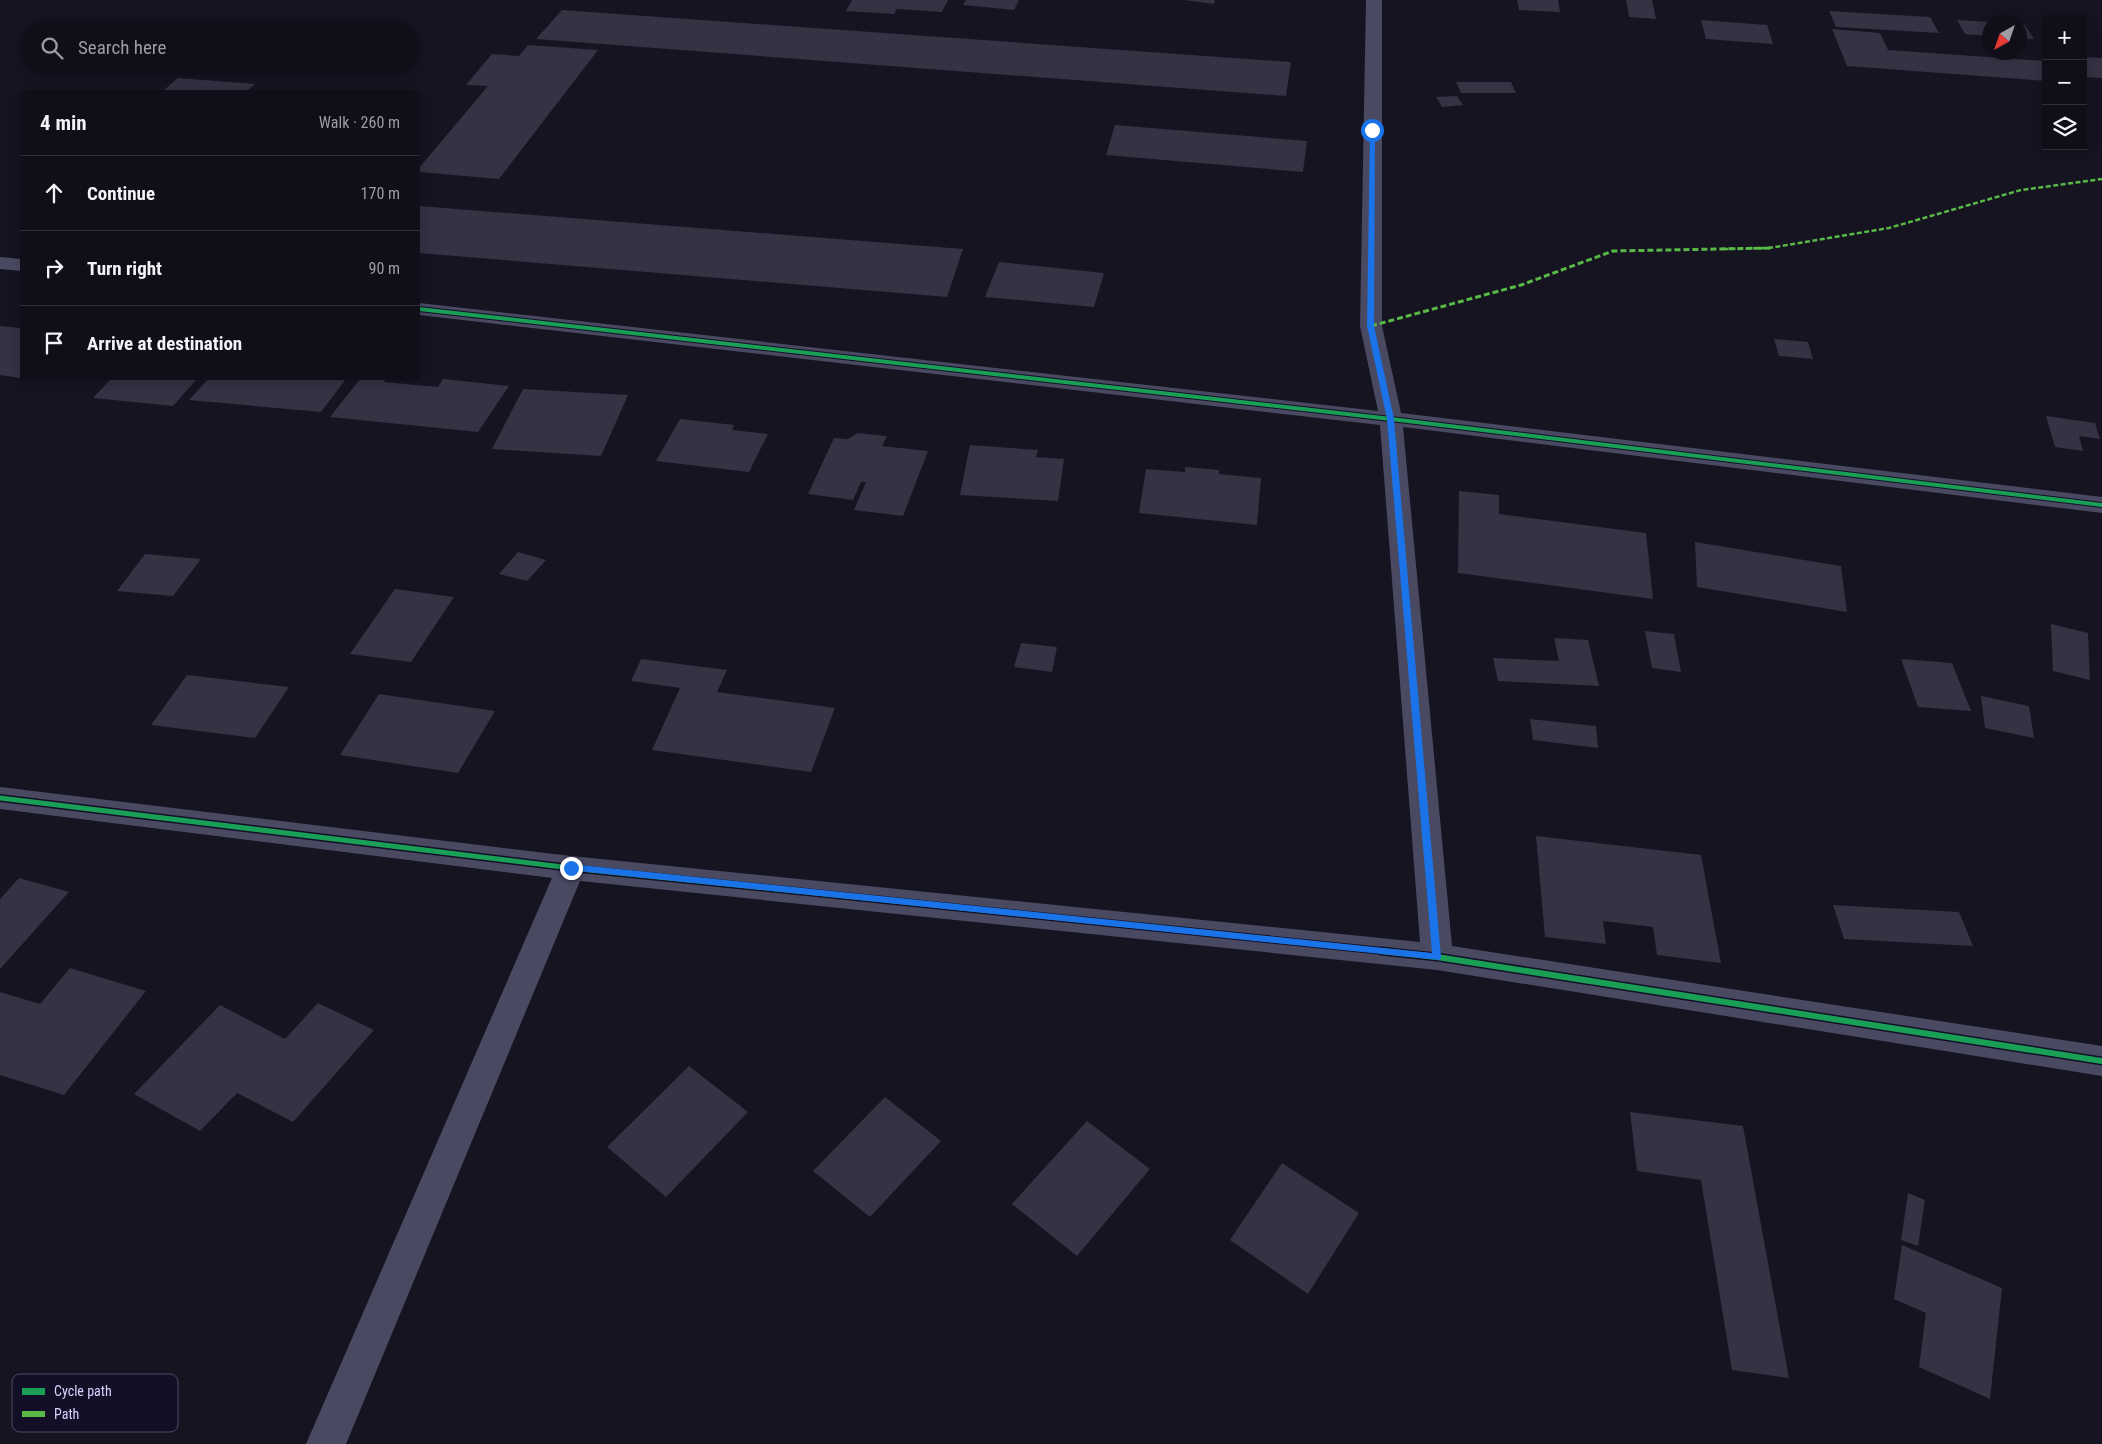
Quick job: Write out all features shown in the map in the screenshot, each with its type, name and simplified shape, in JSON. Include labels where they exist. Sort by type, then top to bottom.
[{"type":"street","points":[[1374,0],[1370,326],[1391,419],[1437,957]]},
{"type":"street","points":[[0,262],[20,265]]},
{"type":"street","points":[[420,309],[1391,419],[2102,505]]},
{"type":"street","points":[[0,798],[571,868],[1437,957],[2102,1062]]},
{"type":"street","points":[[326,1444],[571,868]]},
{"type":"building","points":[[852,0],[948,0],[942,12],[897,9],[894,14],[846,11]]},
{"type":"building","points":[[966,0],[1019,0],[1014,10],[963,5]]},
{"type":"building","points":[[1184,0],[1215,0],[1214,4]]},
{"type":"building","points":[[1517,0],[1558,0],[1560,12],[1519,10]]},
{"type":"building","points":[[1626,0],[1652,0],[1656,19],[1629,17]]},
{"type":"building","points":[[562,10],[1291,62],[1286,96],[536,39]]},
{"type":"building","points":[[1829,11],[1930,17],[1939,33],[1836,27]]},
{"type":"building","points":[[1701,20],[1767,25],[1773,44],[1706,39]]},
{"type":"building","points":[[1957,20],[1982,22],[1982,35],[1965,34]]},
{"type":"building","points":[[2027,28],[2034,39],[2027,38]]},
{"type":"building","points":[[1832,29],[1880,33],[1888,50],[1982,57],[1982,60],[2042,61],[2042,81],[1847,66]]},
{"type":"building","points":[[528,45],[598,50],[499,179],[420,172],[420,167],[488,86],[466,85],[492,54],[519,56]]},
{"type":"building","points":[[2087,57],[2102,58],[2102,78],[2087,77]]},
{"type":"building","points":[[178,78],[255,84],[248,90],[164,90]]},
{"type":"building","points":[[1456,82],[1511,82],[1516,93],[1461,93]]},
{"type":"building","points":[[1457,96],[1463,105],[1442,107],[1436,97]]},
{"type":"building","points":[[1115,125],[1307,141],[1303,172],[1106,155]]},
{"type":"building","points":[[420,206],[963,249],[947,297],[420,253]]},
{"type":"building","points":[[999,262],[1104,273],[1094,307],[985,297]]},
{"type":"building","points":[[0,326],[20,328],[20,378],[0,375]]},
{"type":"building","points":[[1774,339],[1808,342],[1813,359],[1779,356]]},
{"type":"building","points":[[443,379],[509,386],[478,432],[330,417],[359,380],[385,380],[384,382],[438,387]]},
{"type":"building","points":[[110,380],[196,380],[173,406],[93,398]]},
{"type":"building","points":[[207,380],[345,380],[321,412],[189,400]]},
{"type":"building","points":[[523,389],[628,395],[601,456],[492,449]]},
{"type":"building","points":[[2046,416],[2095,423],[2100,439],[2079,436],[2083,451],[2055,447]]},
{"type":"building","points":[[680,419],[734,425],[732,430],[768,434],[749,472],[656,461]]},
{"type":"building","points":[[857,433],[887,436],[882,446],[928,451],[903,516],[854,510],[866,482],[861,482],[853,500],[808,494],[834,438],[848,439]]},
{"type":"building","points":[[970,445],[1038,450],[1036,457],[1064,459],[1058,501],[960,495]]},
{"type":"building","points":[[1185,467],[1219,470],[1219,474],[1261,478],[1257,525],[1139,513],[1146,469],[1185,472]]},
{"type":"building","points":[[1459,491],[1499,495],[1499,514],[1646,533],[1653,599],[1458,573]]},
{"type":"building","points":[[1695,542],[1841,566],[1847,612],[1697,587]]},
{"type":"building","points":[[518,552],[546,560],[527,581],[499,574]]},
{"type":"building","points":[[145,554],[201,559],[173,596],[117,591]]},
{"type":"building","points":[[395,589],[454,597],[411,662],[350,654]]},
{"type":"building","points":[[2051,624],[2088,633],[2090,680],[2053,671]]},
{"type":"building","points":[[1645,631],[1674,634],[1681,672],[1652,668]]},
{"type":"building","points":[[1554,638],[1588,640],[1599,686],[1498,681],[1493,658],[1559,661]]},
{"type":"building","points":[[1021,643],[1057,647],[1052,672],[1014,667]]},
{"type":"building","points":[[641,659],[727,670],[717,692],[835,708],[811,772],[652,750],[680,688],[631,681]]},
{"type":"building","points":[[1901,659],[1952,663],[1971,711],[1918,707]]},
{"type":"building","points":[[187,675],[289,687],[255,738],[151,725]]},
{"type":"building","points":[[379,694],[495,711],[458,773],[340,755]]},
{"type":"building","points":[[1981,696],[2029,706],[2034,738],[1985,728]]},
{"type":"building","points":[[1530,719],[1596,726],[1598,748],[1533,740]]},
{"type":"building","points":[[1536,836],[1701,855],[1721,963],[1657,955],[1653,927],[1603,921],[1606,944],[1545,937]]},
{"type":"building","points":[[19,878],[69,892],[0,969],[0,899]]},
{"type":"building","points":[[1833,905],[1959,912],[1973,946],[1844,939]]},
{"type":"building","points":[[70,968],[146,991],[64,1095],[0,1075],[0,992],[40,1004]]},
{"type":"building","points":[[318,1003],[374,1030],[293,1122],[237,1093],[200,1131],[134,1094],[220,1005],[285,1039]]},
{"type":"building","points":[[689,1066],[748,1112],[666,1197],[607,1147]]},
{"type":"building","points":[[885,1097],[941,1141],[870,1217],[813,1171]]},
{"type":"building","points":[[1630,1112],[1743,1126],[1789,1378],[1732,1370],[1701,1180],[1637,1171]]},
{"type":"building","points":[[1087,1121],[1150,1169],[1077,1256],[1012,1204]]},
{"type":"building","points":[[1282,1163],[1359,1213],[1308,1294],[1230,1240]]},
{"type":"building","points":[[1908,1193],[1925,1200],[1918,1246],[1901,1240]]},
{"type":"building","points":[[1902,1245],[2002,1288],[1990,1399],[1919,1367],[1926,1313],[1894,1299]]},
{"type":"marked path","points":[[1371,326],[1521,285],[1613,251],[1769,248],[1889,228],[2021,190],[2102,179]]},
{"type":"cycle path","points":[[420,309],[1391,419],[2102,505]]},
{"type":"cycle path","points":[[0,798],[571,868],[1437,957],[2102,1061]]},
{"type":"route","points":[[571,868],[1437,957],[1391,419],[1370,326],[1372,130]]}]
